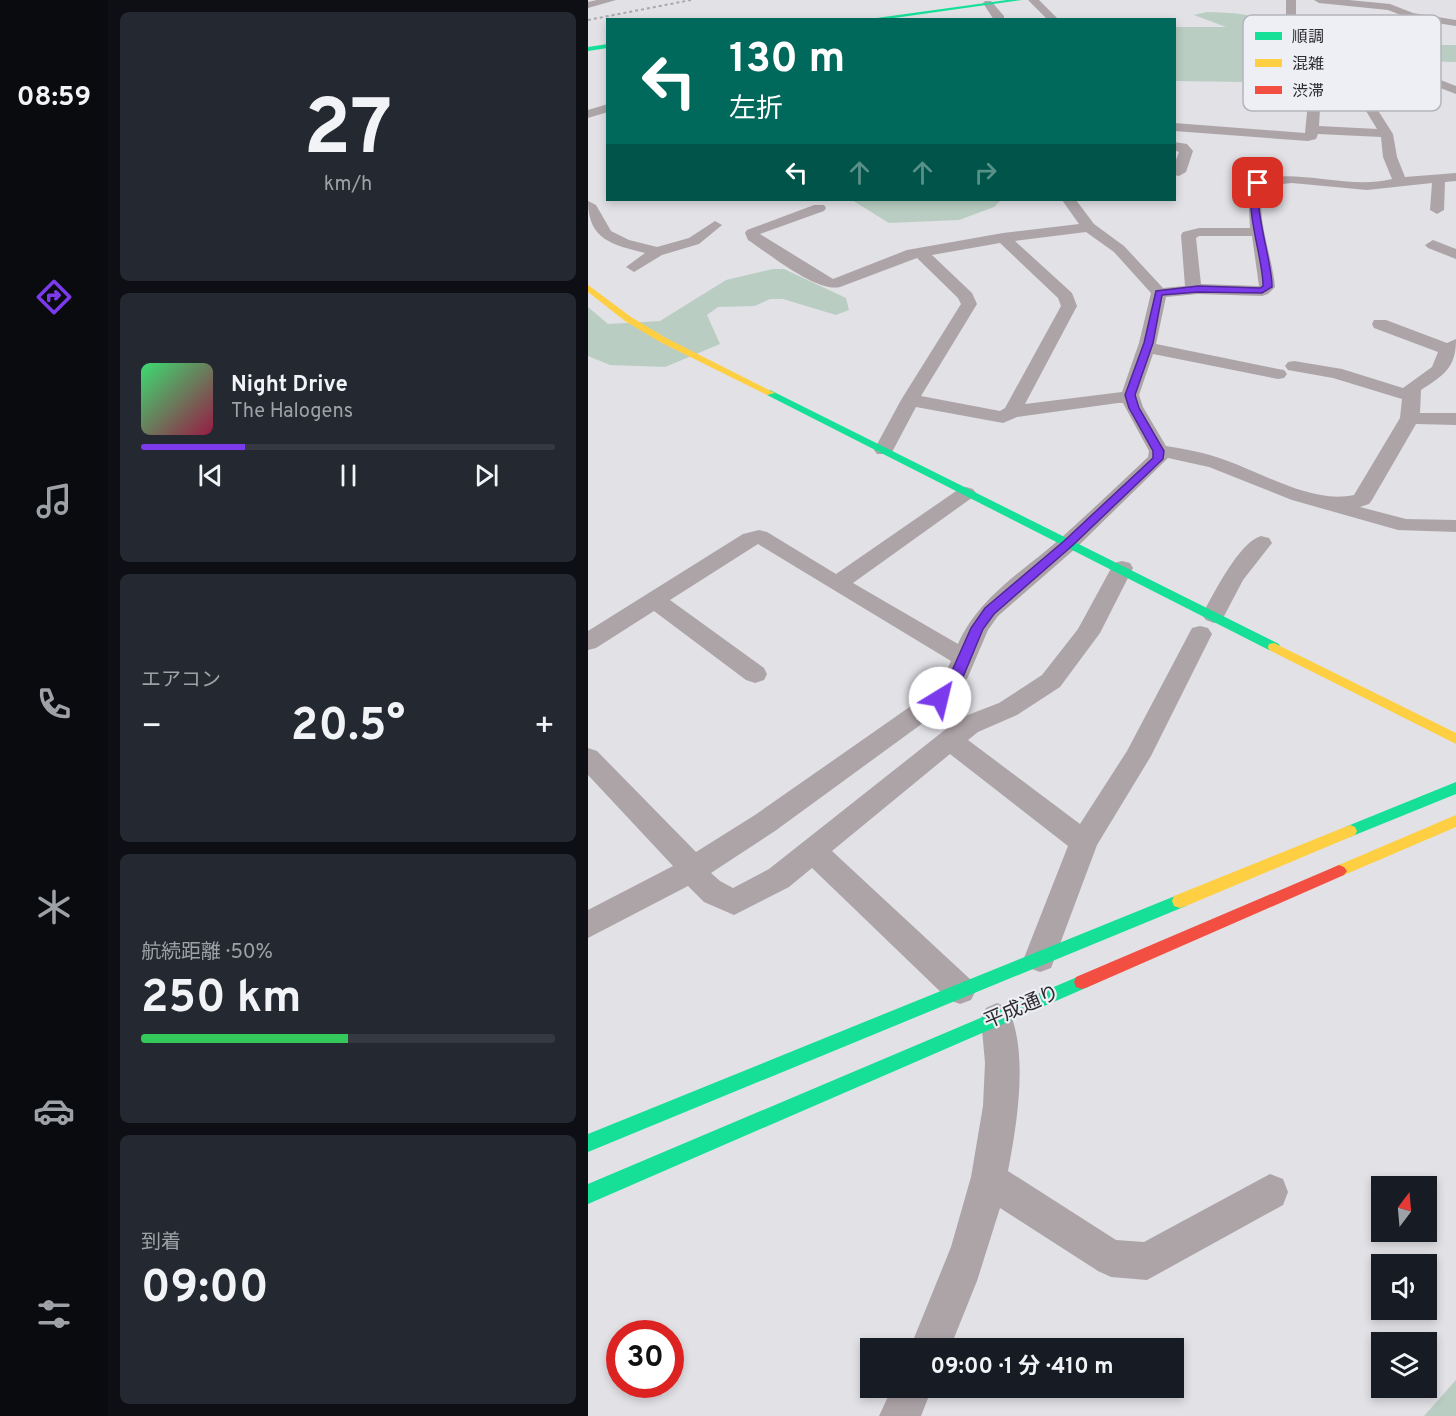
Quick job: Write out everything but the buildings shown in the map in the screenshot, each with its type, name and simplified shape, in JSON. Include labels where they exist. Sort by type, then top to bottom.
[{"type":"street","points":[[588,5],[610,0]]},
{"type":"street","points":[[887,18],[986,2],[1019,0]]},
{"type":"street","points":[[1033,0],[1052,18]]},
{"type":"street","points":[[1290,15],[1292,0]]},
{"type":"street","points":[[1319,0],[1390,7],[1409,15]]},
{"type":"street","points":[[986,2],[999,18]]},
{"type":"street","points":[[1441,21],[1456,23]]},
{"type":"street","points":[[588,48],[606,46]]},
{"type":"street","points":[[1441,84],[1456,90]]},
{"type":"street","points":[[588,114],[606,109]]},
{"type":"street","points":[[1176,127],[1308,137],[1311,136],[1313,111]]},
{"type":"street","points":[[1372,111],[1386,133],[1390,157],[1400,180]]},
{"type":"street","points":[[1312,130],[1386,133]]},
{"type":"street","points":[[1176,146],[1182,147],[1186,151],[1179,172],[1176,171]]},
{"type":"street","points":[[1434,177],[1440,184],[1437,210]]},
{"type":"street","points":[[1159,293],[1193,290],[1262,291],[1267,287],[1268,272],[1258,232],[1255,188],[1258,183],[1282,180],[1380,185],[1400,180],[1456,177]]},
{"type":"street","points":[[1070,201],[1089,227],[1119,249],[1159,293]]},
{"type":"street","points":[[588,206],[592,208],[605,233],[618,240],[657,252]]},
{"type":"street","points":[[819,208],[758,228],[752,233],[753,237],[824,282],[834,284],[907,255],[1003,238],[1089,227]]},
{"type":"street","points":[[634,267],[657,252],[694,241],[715,225]]},
{"type":"street","points":[[1193,290],[1188,235],[1199,232],[1258,232]]},
{"type":"street","points":[[1003,238],[1066,296],[1069,306],[1012,412]]},
{"type":"street","points":[[1433,245],[1456,254]]},
{"type":"street","points":[[884,450],[910,400],[969,304],[966,296],[921,253]]},
{"type":"street","points":[[588,288],[628,319],[663,340],[966,493],[1122,568],[1207,625],[1456,739]]},
{"type":"street","points":[[588,924],[694,868],[765,824],[940,698],[956,677],[977,628],[990,611],[1068,543],[1158,459],[1158,451],[1134,408],[1131,398],[1147,347],[1159,293]]},
{"type":"street","points":[[1321,501],[1348,503],[1362,500],[1410,418],[1412,388],[1418,382],[1440,370],[1452,347],[1380,324]]},
{"type":"street","points":[[1147,347],[1286,370],[1336,373],[1410,396]]},
{"type":"street","points":[[910,400],[1003,417],[1012,412],[1131,398]]},
{"type":"street","points":[[1410,418],[1456,419]]},
{"type":"street","points":[[1158,451],[1192,456],[1216,463],[1299,496],[1406,525],[1456,526]]},
{"type":"street","points":[[837,584],[966,493]]},
{"type":"street","points":[[588,642],[653,599],[751,539],[759,537],[964,658]]},
{"type":"street","points":[[1040,958],[1084,842],[1138,756],[1233,578],[1261,543]]},
{"type":"street","points":[[588,758],[694,868],[701,885],[734,902],[779,878],[969,725],[1008,709],[1051,681],[1088,633],[1122,568]]},
{"type":"street","points":[[653,599],[754,674]]},
{"type":"street","points":[[950,740],[1084,842]]},
{"type":"street","points":[[588,1143],[1456,788]]},
{"type":"street","name":"平成通り","points":[[588,1194],[1456,821]]},
{"type":"street","points":[[813,851],[960,990]]},
{"type":"street","points":[[935,1338],[954,1295],[982,1213],[995,1157],[1002,1068],[997,1018]]},
{"type":"street","points":[[990,1180],[1111,1258],[1147,1261],[1270,1192]]},
{"type":"street","points":[[900,1416],[908,1398]]},
{"type":"green space","points":[[1207,12],[1245,15],[1243,15],[1243,82],[1176,81],[1176,27],[1226,27],[1194,15]]},
{"type":"green space","points":[[1441,45],[1456,45],[1456,62],[1441,62]]},
{"type":"green space","points":[[854,201],[1000,201],[994,207],[959,220],[889,223]]},
{"type":"green space","points":[[773,269],[784,269],[846,298],[849,310],[836,315],[783,299],[770,299],[755,306],[718,307],[707,315],[720,344],[665,367],[610,365],[588,356],[588,307],[608,324],[660,321],[726,280]]},
{"type":"green space","points":[[1456,1380],[1456,1416],[1424,1416]]},
{"type":"railway","points":[[588,20],[691,0]]},
{"type":"traffic: fast","points":[[880,18],[1019,0]]},
{"type":"traffic: fast","points":[[588,49],[606,46]]},
{"type":"traffic: fast","points":[[770,393],[1274,647]]},
{"type":"traffic: fast","points":[[1350,831],[1456,788]]},
{"type":"traffic: fast","points":[[588,1143],[1180,901]]},
{"type":"traffic: fast","points":[[588,1194],[1082,982]]},
{"type":"traffic: slow","points":[[588,288],[628,319],[663,340],[770,393]]},
{"type":"traffic: slow","points":[[1274,647],[1456,739]]},
{"type":"traffic: slow","points":[[1339,871],[1456,821]]},
{"type":"traffic: slow","points":[[1180,901],[1350,831]]},
{"type":"traffic: jam","points":[[1082,982],[1339,871]]},
{"type":"route","points":[[940,698],[956,677],[977,628],[990,611],[1068,543],[1158,459],[1158,451],[1134,408],[1130,395],[1148,343],[1159,293],[1198,289],[1262,291],[1267,287],[1268,272],[1258,232],[1255,199],[1255,188],[1258,183]]}]
